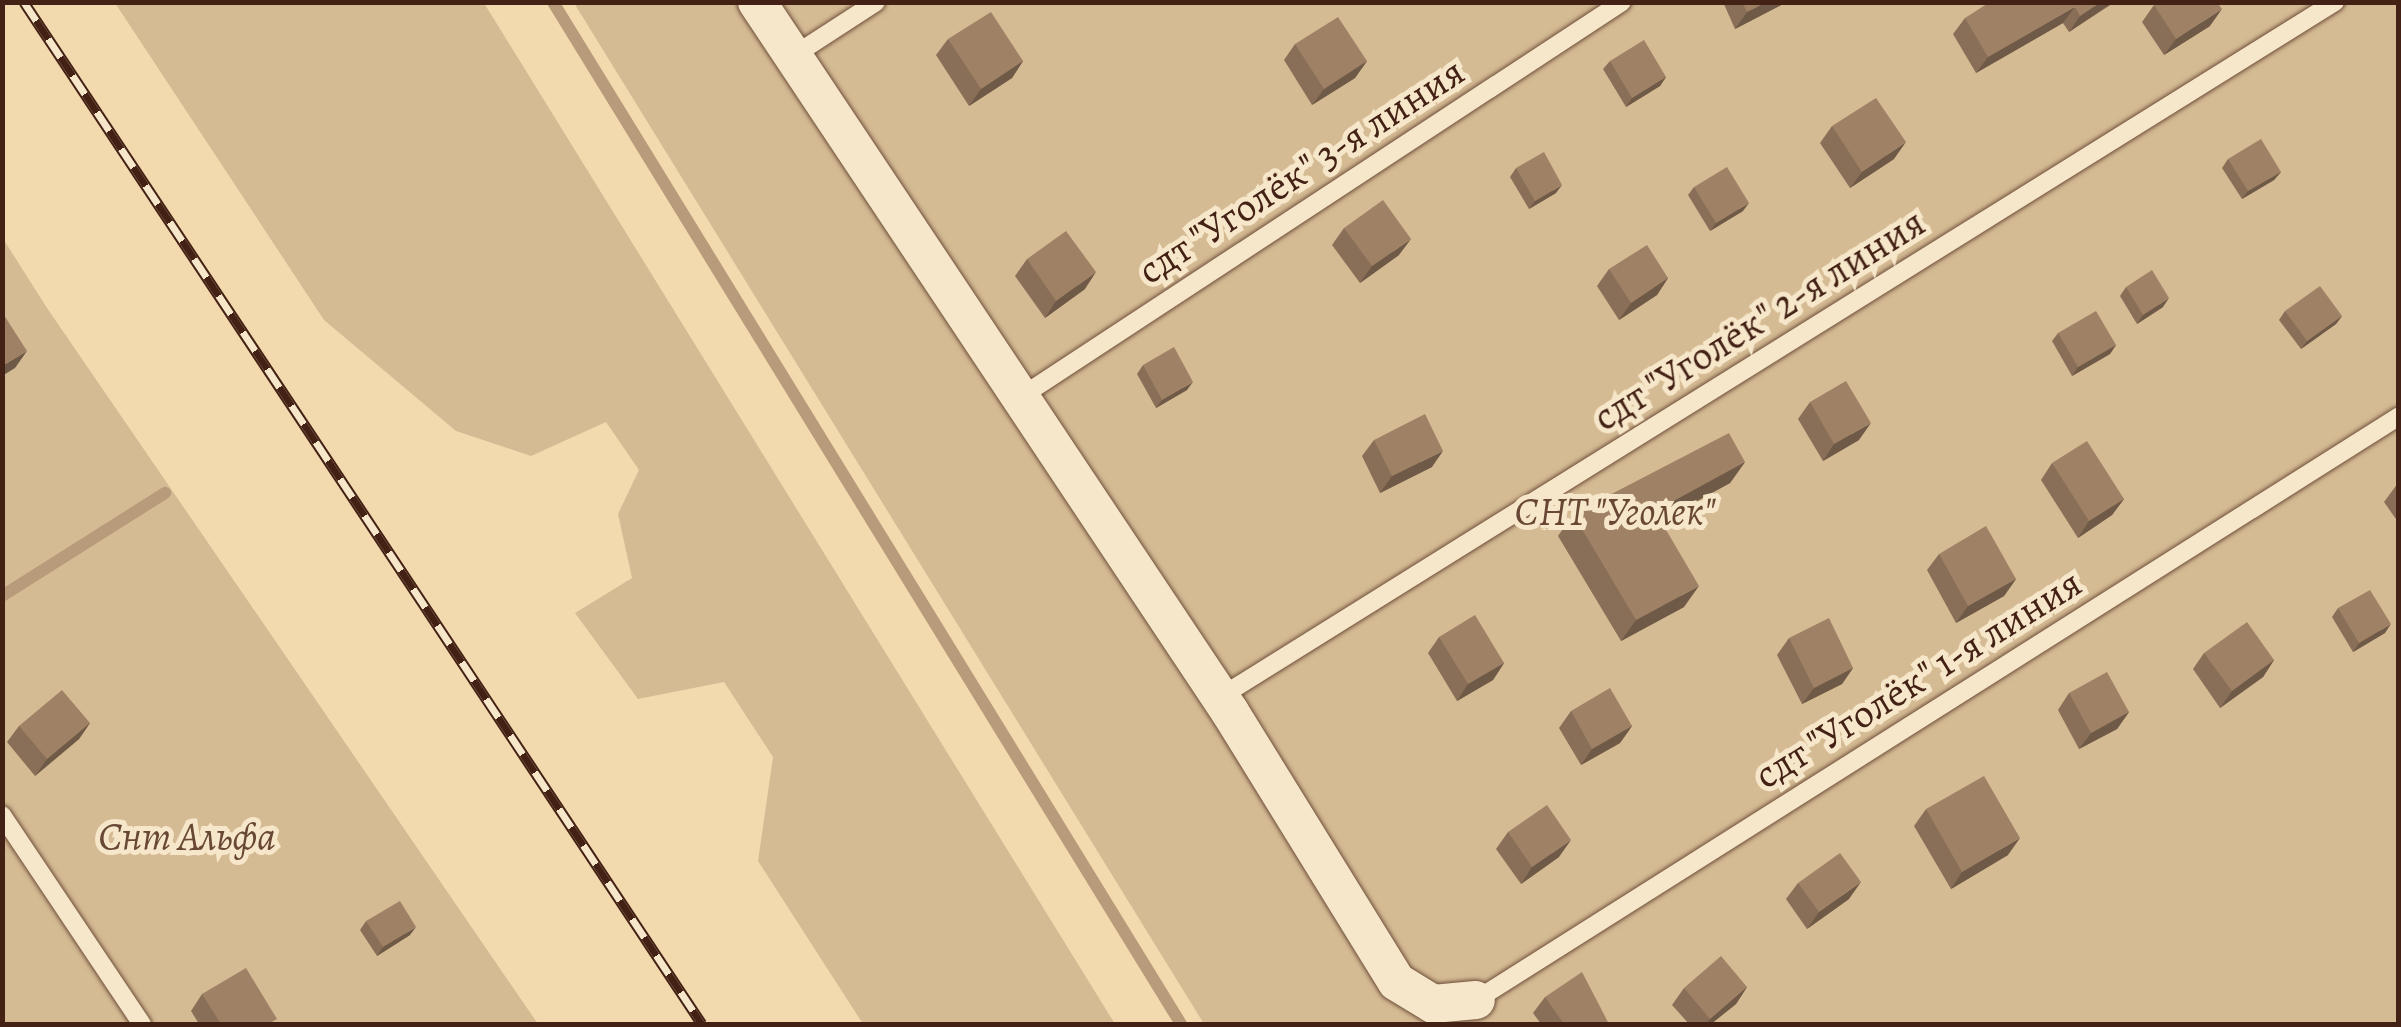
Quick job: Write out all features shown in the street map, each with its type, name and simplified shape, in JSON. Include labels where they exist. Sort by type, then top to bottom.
[{"type":"street","points":[[757,2],[1220,697],[1397,982],[1433,1004],[1476,1000]]},
{"type":"lane","points":[[793,56],[876,2]]},
{"type":"lane","name":"сдт \"Уголёк\" 3-я линия","points":[[1019,398],[1622,2]]},
{"type":"lane","name":"сдт \"Уголёк\" 2-я линия","points":[[1220,697],[2335,2]]},
{"type":"lane","name":"сдт \"Уголёк\" 1-я линия","points":[[1476,1000],[2398,416]]},
{"type":"lane","points":[[2,815],[142,1024]]},
{"type":"green space","points":[[115,3],[484,3],[1115,1024],[863,1024],[758,861],[773,757],[724,682],[638,699],[575,613],[632,578],[618,514],[639,470],[606,422],[531,456],[456,431],[324,320]]},
{"type":"green space","name":"СНТ \"Уголек\"","points":[[574,3],[2398,3],[2398,1024],[1204,1024]]},
{"type":"green space","name":"Снт Альфа","points":[[2,237],[47,308],[538,1024],[3,1024]]},
{"type":"building","points":[[1742,2],[1767,2],[1747,12]]},
{"type":"building","points":[[1990,2],[2101,2],[2080,16],[2075,7],[1988,57],[1965,18]]},
{"type":"building","points":[[2217,2],[2222,9],[2176,39],[2154,5]]},
{"type":"building","points":[[991,12],[1023,61],[981,89],[948,39]]},
{"type":"building","points":[[1338,17],[1367,61],[1324,89],[1295,44]]},
{"type":"building","points":[[1644,40],[1666,77],[1632,98],[1610,61]]},
{"type":"building","points":[[1876,98],[1906,142],[1862,172],[1832,126]]},
{"type":"building","points":[[2261,139],[2281,172],[2248,191],[2228,159]]},
{"type":"building","points":[[1544,152],[1562,185],[1535,201],[1516,168]]},
{"type":"building","points":[[1727,167],[1749,203],[1716,223],[1694,187]]},
{"type":"building","points":[[1383,200],[1411,239],[1372,266],[1344,228]]},
{"type":"building","points":[[1066,231],[1096,272],[1056,301],[1027,259]]},
{"type":"building","points":[[1647,245],[1668,278],[1631,303],[1609,269]]},
{"type":"building","points":[[2152,270],[2169,298],[2143,315],[2126,287]]},
{"type":"building","points":[[2320,286],[2342,316],[2307,341],[2285,311]]},
{"type":"building","points":[[2096,311],[2116,345],[2078,367],[2058,333]]},
{"type":"building","points":[[2,312],[27,351],[2,366]]},
{"type":"building","points":[[1174,347],[1193,382],[1162,400],[1143,365]]},
{"type":"building","points":[[1846,381],[1871,423],[1834,444],[1810,402]]},
{"type":"building","points":[[1425,414],[1443,451],[1392,476],[1374,440]]},
{"type":"building","points":[[1729,433],[1745,462],[1655,511],[1699,586],[1636,620],[1573,514]]},
{"type":"building","points":[[2087,441],[2124,499],[2089,521],[2052,463]]},
{"type":"building","points":[[1986,526],[2016,579],[1968,606],[1939,554]]},
{"type":"building","points":[[2370,590],[2391,624],[2359,643],[2338,608]]},
{"type":"building","points":[[1475,615],[1504,663],[1468,684],[1439,637]]},
{"type":"building","points":[[1829,618],[1853,668],[1814,688],[1789,638]]},
{"type":"building","points":[[2247,622],[2274,660],[2232,691],[2204,653]]},
{"type":"building","points":[[2107,672],[2129,712],[2091,733],[2069,693]]},
{"type":"building","points":[[1610,688],[1632,726],[1592,749],[1571,711]]},
{"type":"building","points":[[62,690],[90,723],[47,759],[19,726]]},
{"type":"building","points":[[1984,776],[2020,838],[1962,872],[1926,809]]},
{"type":"building","points":[[1547,805],[1571,840],[1532,867],[1508,832]]},
{"type":"building","points":[[1840,853],[1861,882],[1819,912],[1798,883]]},
{"type":"building","points":[[400,901],[416,927],[383,947],[366,921]]},
{"type":"building","points":[[1721,956],[1747,987],[1710,1019],[1684,988]]},
{"type":"building","points":[[246,968],[277,1019],[268,1024],[221,1024],[202,994]]},
{"type":"building","points":[[1582,972],[1609,1024],[1564,1024],[1545,997]]},
{"type":"waterway","points":[[553,2],[1181,1024]]},
{"type":"waterway","points":[[2,596],[165,493]]},
{"type":"railway","points":[[24,2],[702,1024]]}]
